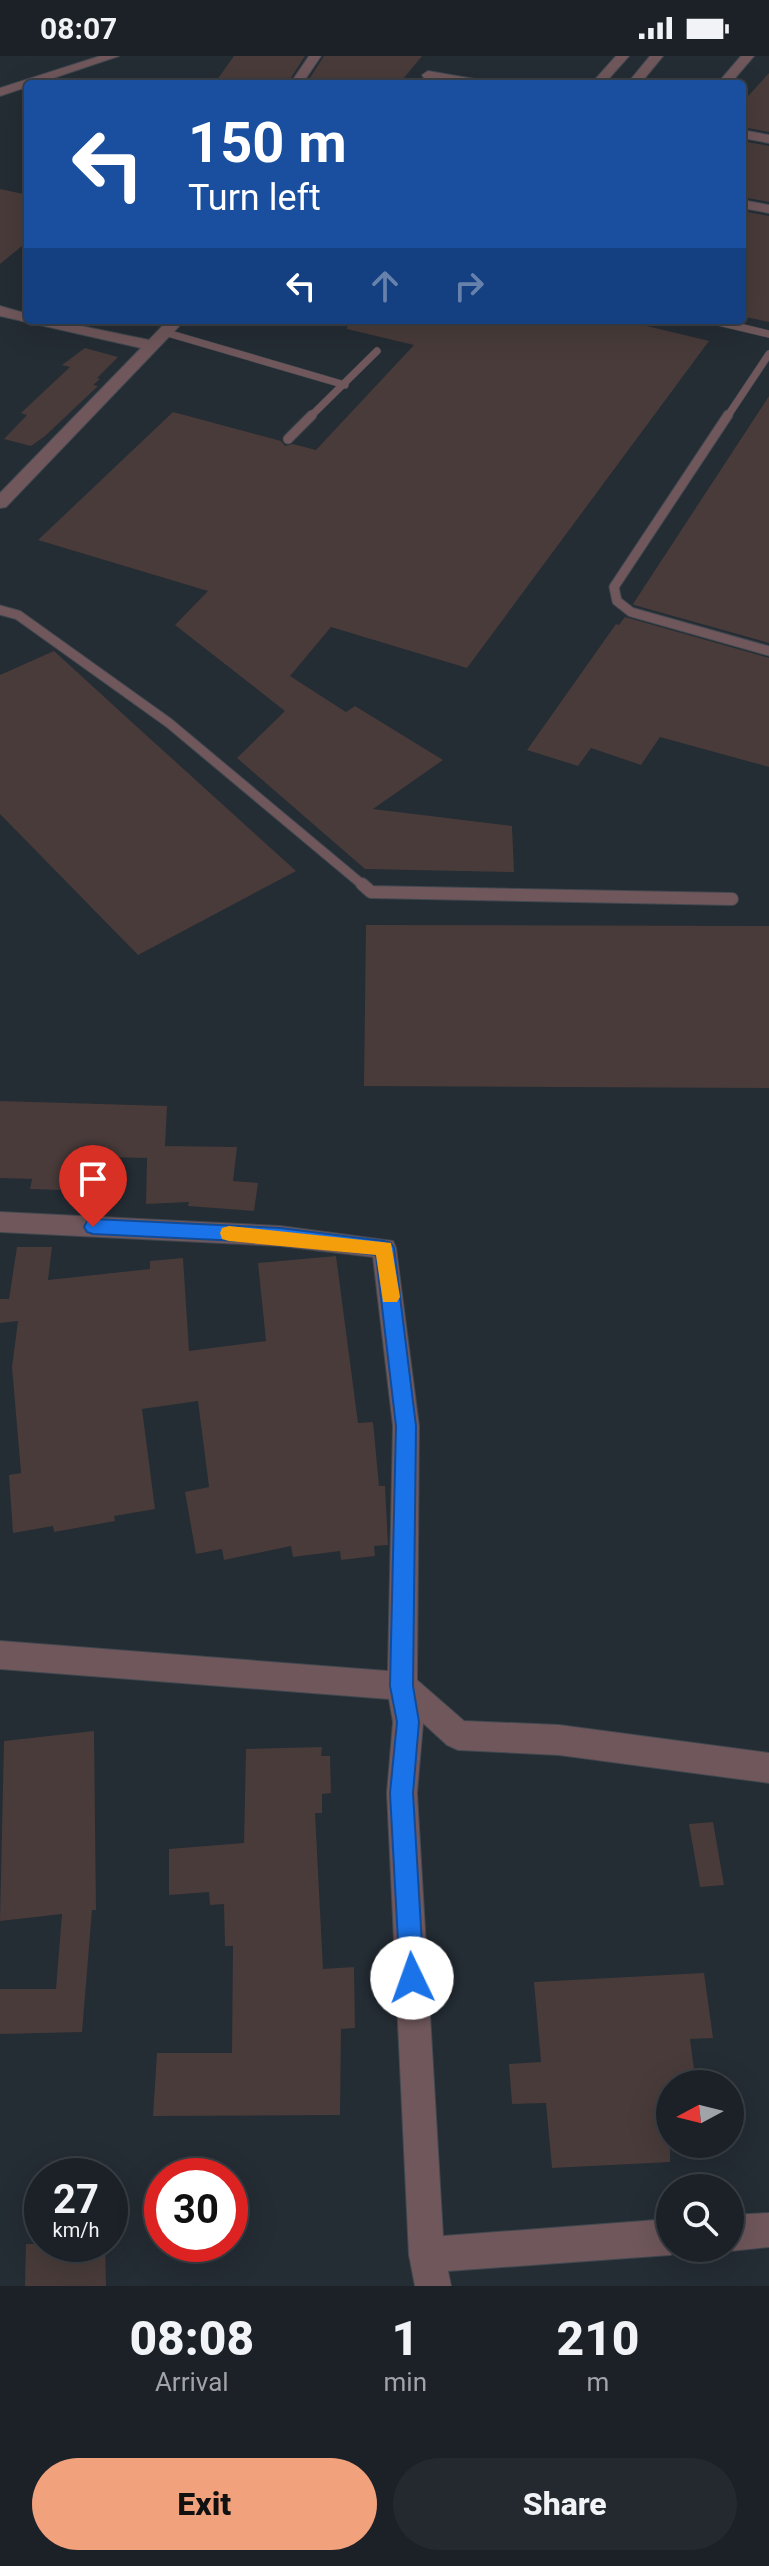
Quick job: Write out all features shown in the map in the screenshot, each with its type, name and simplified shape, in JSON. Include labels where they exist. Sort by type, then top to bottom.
[{"type":"street","points":[[58,56],[78,73]]},
{"type":"street","points":[[49,80],[78,73],[113,56]]},
{"type":"street","points":[[299,80],[315,56]]},
{"type":"street","points":[[601,80],[623,56]]},
{"type":"street","points":[[636,80],[657,56]]},
{"type":"street","points":[[727,80],[748,56]]},
{"type":"street","points":[[427,75],[456,80]]},
{"type":"street","points":[[0,92],[24,86]]},
{"type":"street","points":[[746,135],[769,139]]},
{"type":"street","points":[[746,205],[769,209]]},
{"type":"street","points":[[0,311],[24,318]]},
{"type":"street","points":[[49,324],[153,346]]},
{"type":"street","points":[[0,503],[173,324]]},
{"type":"street","points":[[0,1222],[280,1236],[384,1248],[406,1426],[402,1686],[408,1722],[402,1793],[430,2270],[656,2239]]},
{"type":"street","points":[[0,1655],[402,1686],[458,1735],[559,1740],[769,1768]]},
{"type":"street","points":[[744,2232],[769,2230]]},
{"type":"lane","points":[[727,324],[769,334]]},
{"type":"lane","points":[[164,332],[345,385]]},
{"type":"lane","points":[[288,439],[377,351]]},
{"type":"lane","points":[[769,354],[614,587],[617,601],[631,612],[769,651]]},
{"type":"lane","points":[[0,610],[18,615],[169,723],[371,892],[732,899]]},
{"type":"building","points":[[234,56],[305,56],[290,80],[217,80]]},
{"type":"building","points":[[324,56],[422,56],[402,80],[309,80]]},
{"type":"building","points":[[769,73],[769,132],[746,128],[746,99]]},
{"type":"building","points":[[746,142],[769,146],[769,202],[746,198]]},
{"type":"building","points":[[0,189],[24,194],[24,244],[0,264]]},
{"type":"building","points":[[746,212],[769,216],[769,322],[746,317]]},
{"type":"building","points":[[348,324],[639,324],[709,341],[467,668],[331,627],[290,676],[346,712],[355,706],[443,760],[373,809],[512,826],[514,872],[365,869],[237,758],[285,711],[175,625],[208,591],[38,540],[173,412],[281,441],[285,446],[293,444],[316,450],[414,345],[347,329]]},
{"type":"building","points":[[85,348],[118,357],[97,378],[100,379],[93,385],[98,386],[31,446],[4,439],[27,415],[21,413],[70,367],[62,365]]},
{"type":"building","points":[[769,396],[769,643],[634,605],[633,604]]},
{"type":"building","points":[[625,617],[769,658],[769,767],[660,737],[641,765],[591,748],[578,766],[527,750],[616,624],[619,625]]},
{"type":"building","points":[[54,651],[296,871],[138,955],[0,814],[0,675]]},
{"type":"building","points":[[366,925],[769,926],[769,1088],[364,1086]]},
{"type":"building","points":[[0,1101],[167,1106],[165,1146],[237,1147],[233,1181],[258,1183],[254,1211],[188,1206],[189,1202],[146,1204],[147,1158],[101,1157],[97,1182],[63,1182],[62,1190],[30,1189],[32,1179],[0,1178]]},
{"type":"building","points":[[17,1247],[52,1247],[48,1280],[150,1269],[150,1261],[183,1258],[189,1351],[266,1341],[258,1263],[336,1256],[358,1423],[373,1422],[379,1486],[385,1486],[388,1545],[374,1546],[375,1556],[341,1560],[340,1551],[293,1557],[291,1546],[224,1560],[222,1549],[196,1554],[185,1492],[209,1487],[198,1401],[142,1409],[155,1509],[114,1516],[115,1521],[54,1532],[53,1526],[13,1533],[9,1475],[21,1473],[12,1367],[18,1321],[0,1323],[0,1299],[9,1299]]},
{"type":"building","points":[[94,1731],[96,1910],[92,1910],[82,2032],[0,2034],[0,1989],[56,1989],[62,1914],[0,1921],[4,1741]]},
{"type":"building","points":[[322,1747],[321,1756],[330,1756],[331,1793],[322,1794],[322,1813],[315,1813],[323,1969],[354,1967],[355,2028],[341,2029],[340,2115],[153,2116],[157,2053],[232,2053],[233,1946],[225,1946],[224,1904],[210,1905],[209,1892],[169,1895],[169,1849],[244,1843],[246,1749]]},
{"type":"building","points":[[713,1822],[724,1885],[700,1887],[689,1824]]},
{"type":"building","points":[[704,1973],[713,2038],[690,2039],[694,2070],[656,2070],[656,2158],[670,2158],[670,2162],[552,2168],[546,2103],[512,2104],[509,2064],[541,2062],[534,1982]]},
{"type":"building","points":[[26,2262],[105,2262],[106,2286],[25,2286]]},
{"type":"slow traffic","points":[[229,1233],[384,1248],[390,1297]]},
{"type":"route","points":[[93,1227],[280,1236],[384,1248],[406,1426],[402,1686],[408,1722],[402,1793],[412,1978]]}]
